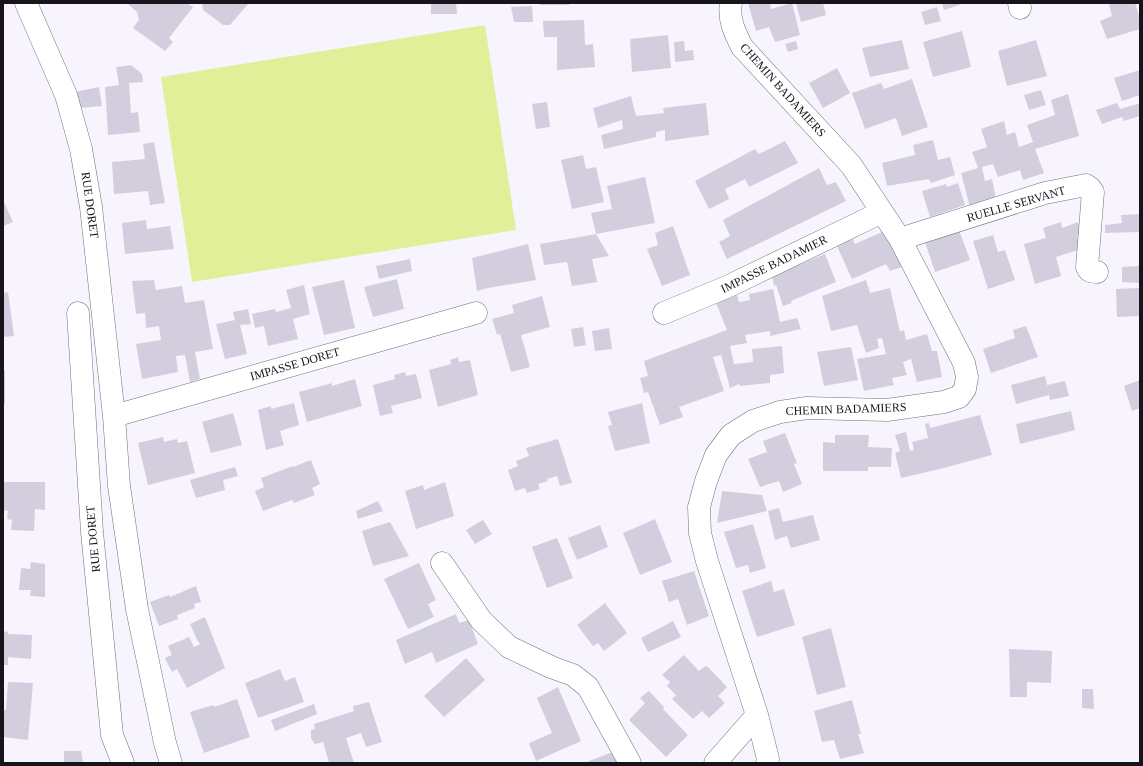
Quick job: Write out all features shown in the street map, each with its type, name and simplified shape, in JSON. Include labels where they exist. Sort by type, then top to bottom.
[{"type":"street","name":"RUE DORET","points":[[26,3],[66,95],[82,149],[91,207],[114,416],[119,486],[137,609],[165,743],[171,763]]},
{"type":"street","name":"CHEMIN BADAMIERS","points":[[732,3],[731,20],[734,33],[742,47],[851,165],[900,239],[964,363],[967,377],[965,389],[959,397],[944,402],[887,410],[807,408],[780,412],[753,421],[731,436],[716,455],[706,481],[699,507],[700,533],[707,561],[757,715],[768,759],[767,763]]},
{"type":"street","name":"RUELLE SERVANT","points":[[900,239],[1045,193],[1086,185],[1093,192],[1087,267],[1091,272],[1097,272]]},
{"type":"street","name":"IMPASSE BADAMIER","points":[[664,313],[729,286],[882,212]]},
{"type":"street","name":"RUE DORET","points":[[78,313],[92,532],[110,720],[112,735],[123,763]]},
{"type":"street","name":"IMPASSE DORET","points":[[114,416],[476,313]]},
{"type":"street","points":[[442,563],[481,620],[509,646],[551,667],[573,675],[588,687],[630,763]]},
{"type":"street","points":[[715,763],[757,715]]},
{"type":"green space","points":[[485,25],[516,230],[192,282],[161,77]]},
{"type":"building","points":[[187,3],[193,7],[169,38],[173,42],[165,51],[133,28],[139,20],[137,12],[128,4]]},
{"type":"building","points":[[202,3],[248,4],[230,25],[223,25],[203,10]]},
{"type":"building","points":[[456,3],[457,14],[431,14],[431,4]]},
{"type":"building","points":[[540,3],[569,3],[569,5],[540,5]]},
{"type":"building","points":[[748,3],[770,3],[771,9],[792,3],[800,35],[775,42],[769,27],[756,31]]},
{"type":"building","points":[[796,3],[823,3],[826,15],[801,22]]},
{"type":"building","points":[[942,3],[965,3],[944,10]]},
{"type":"building","points":[[1135,3],[1140,19],[1140,29],[1107,39],[1100,21],[1112,16],[1109,4]]},
{"type":"building","points":[[532,6],[533,22],[514,22],[511,7]]},
{"type":"building","points":[[937,7],[941,21],[925,25],[921,12]]},
{"type":"building","points":[[584,20],[585,45],[593,44],[595,67],[557,70],[557,37],[544,37],[543,21]]},
{"type":"building","points":[[962,31],[971,67],[933,77],[923,42]]},
{"type":"building","points":[[668,35],[671,68],[632,72],[630,39]]},
{"type":"building","points":[[902,40],[909,69],[870,77],[862,48]]},
{"type":"building","points":[[1036,40],[1047,76],[1007,86],[998,51]]},
{"type":"building","points":[[684,41],[685,51],[693,50],[694,60],[675,62],[674,42]]},
{"type":"building","points":[[796,41],[798,49],[788,52],[785,44]]},
{"type":"building","points":[[131,65],[142,74],[143,82],[129,83],[131,113],[138,112],[140,132],[108,135],[105,87],[119,85],[116,67]]},
{"type":"building","points":[[837,68],[850,93],[823,108],[809,83]]},
{"type":"building","points":[[1140,70],[1140,95],[1122,101],[1114,78]]},
{"type":"building","points":[[912,79],[928,127],[902,136],[896,118],[865,129],[852,93],[881,83],[884,89]]},
{"type":"building","points":[[99,87],[102,106],[81,108],[75,92]]},
{"type":"building","points":[[1041,90],[1046,105],[1029,110],[1024,95]]},
{"type":"building","points":[[1068,94],[1079,136],[1035,149],[1044,173],[1023,180],[1020,170],[998,177],[993,164],[982,167],[985,181],[992,179],[996,199],[970,207],[961,173],[978,168],[972,152],[987,147],[981,129],[1004,121],[1007,135],[1015,132],[1019,147],[1033,142],[1027,125],[1055,115],[1051,100]]},
{"type":"building","points":[[631,96],[636,116],[664,113],[663,108],[706,103],[709,135],[665,141],[665,130],[656,132],[656,137],[604,149],[601,135],[623,129],[622,120],[598,128],[593,108]]},
{"type":"building","points":[[547,102],[550,127],[536,129],[532,104]]},
{"type":"building","points":[[1117,103],[1120,109],[1140,103],[1140,116],[1124,121],[1122,117],[1102,124],[1096,110]]},
{"type":"building","points":[[933,140],[938,160],[950,157],[955,175],[931,183],[929,179],[887,186],[882,163],[915,155],[913,145]]},
{"type":"building","points":[[785,141],[798,163],[749,187],[745,179],[725,189],[729,199],[709,209],[695,181],[755,149],[759,154]]},
{"type":"building","points":[[154,142],[165,203],[150,205],[148,191],[114,194],[112,162],[145,159],[143,144]]},
{"type":"building","points":[[583,155],[586,169],[596,167],[604,202],[572,209],[561,160]]},
{"type":"building","points":[[819,168],[827,185],[836,182],[846,201],[727,259],[719,242],[730,236],[723,220]]},
{"type":"building","points":[[645,177],[655,223],[596,234],[591,213],[612,209],[607,186]]},
{"type":"building","points":[[958,183],[965,205],[930,217],[922,191],[946,184],[947,187]]},
{"type":"building","points":[[3,200],[13,222],[3,226]]},
{"type":"building","points":[[1139,214],[1139,232],[1105,233],[1105,225],[1122,223],[1121,215]]},
{"type":"building","points":[[146,220],[147,229],[170,226],[174,249],[125,254],[122,223]]},
{"type":"building","points":[[1061,222],[1062,228],[1078,222],[1081,234],[1077,236],[1081,249],[1056,257],[1061,276],[1035,284],[1024,244],[1046,238],[1043,228]]},
{"type":"building","points":[[673,226],[690,275],[662,286],[647,249],[658,245],[655,233]]},
{"type":"building","points":[[959,230],[970,260],[935,272],[925,242]]},
{"type":"building","points":[[884,231],[902,267],[890,271],[886,264],[852,279],[836,244],[852,238],[855,244]]},
{"type":"building","points":[[596,234],[609,256],[592,259],[597,282],[572,286],[567,262],[544,265],[540,244]]},
{"type":"building","points":[[993,235],[998,252],[1005,250],[1015,280],[988,289],[973,241]]},
{"type":"building","points":[[528,244],[536,280],[477,291],[472,258]]},
{"type":"building","points":[[825,254],[836,282],[791,301],[792,303],[783,306],[776,285],[774,286],[771,270],[782,272]]},
{"type":"building","points":[[410,259],[412,271],[379,279],[376,266]]},
{"type":"building","points":[[1140,266],[1140,283],[1122,282],[1122,267]]},
{"type":"building","points":[[397,279],[404,309],[373,317],[364,287]]},
{"type":"building","points":[[154,280],[156,290],[182,286],[185,303],[204,300],[213,349],[195,352],[200,379],[190,382],[185,355],[176,356],[178,372],[142,379],[136,344],[161,340],[159,326],[146,328],[145,313],[136,314],[132,281]]},
{"type":"building","points":[[344,280],[355,328],[324,335],[312,287]]},
{"type":"building","points":[[866,280],[870,293],[890,288],[900,332],[904,330],[906,340],[927,334],[932,351],[937,351],[942,377],[917,382],[911,359],[903,362],[907,375],[892,378],[894,385],[864,391],[857,359],[886,354],[882,338],[877,339],[879,348],[866,353],[857,325],[831,331],[822,296]]},
{"type":"building","points":[[304,285],[310,314],[293,319],[298,339],[268,346],[264,326],[255,328],[252,314],[275,309],[276,312],[291,308],[286,290]]},
{"type":"building","points":[[1139,288],[1140,316],[1117,317],[1116,289]]},
{"type":"building","points":[[773,289],[780,322],[797,318],[801,329],[770,336],[770,331],[745,335],[747,343],[730,346],[734,364],[753,362],[752,349],[782,346],[784,373],[770,375],[770,383],[740,386],[739,384],[730,388],[721,355],[713,357],[724,391],[679,407],[683,417],[660,425],[648,392],[644,393],[640,378],[648,376],[644,361],[727,330],[714,298],[736,292],[739,302],[750,300],[749,294]]},
{"type":"building","points":[[8,292],[14,336],[3,337],[3,293]]},
{"type":"building","points":[[542,296],[550,327],[521,335],[530,367],[511,372],[500,334],[497,335],[492,319],[514,313],[512,305]]},
{"type":"building","points":[[248,309],[251,324],[240,325],[247,354],[225,359],[216,324],[235,320],[233,312]]},
{"type":"building","points":[[1026,326],[1038,357],[991,373],[983,349],[1015,338],[1013,330]]},
{"type":"building","points":[[583,327],[586,345],[574,347],[571,329]]},
{"type":"building","points":[[609,328],[612,349],[595,351],[592,331]]},
{"type":"building","points":[[851,347],[858,380],[824,386],[817,352]]},
{"type":"building","points":[[458,357],[459,362],[470,360],[478,395],[438,407],[429,370],[451,364],[450,360]]},
{"type":"building","points":[[3,370],[5,371],[5,404],[3,404]]},
{"type":"building","points":[[405,372],[406,376],[416,374],[422,398],[391,406],[393,413],[380,416],[373,385],[395,379],[394,375]]},
{"type":"building","points":[[1045,376],[1047,385],[1065,381],[1069,396],[1050,400],[1049,395],[1016,404],[1011,385]]},
{"type":"building","points":[[355,379],[362,406],[307,422],[299,392],[332,383],[332,386]]},
{"type":"building","points":[[1140,380],[1140,408],[1132,411],[1124,386]]},
{"type":"building","points":[[294,403],[299,425],[280,431],[284,445],[266,450],[258,410],[271,406],[271,409]]},
{"type":"building","points":[[642,403],[650,443],[615,451],[608,426],[612,425],[608,412]]},
{"type":"building","points":[[1071,411],[1075,430],[1020,444],[1016,424]]},
{"type":"building","points":[[233,413],[242,445],[211,453],[202,422]]},
{"type":"building","points":[[980,415],[992,455],[901,478],[895,453],[900,451],[895,435],[906,432],[910,451],[914,450],[912,442],[928,438],[925,424],[929,423],[930,428]]},
{"type":"building","points":[[785,433],[797,463],[794,464],[802,484],[783,492],[779,481],[760,487],[748,459],[767,452],[763,441]]},
{"type":"building","points":[[835,435],[869,435],[868,447],[892,448],[891,467],[868,467],[868,471],[823,471],[823,442],[835,443]]},
{"type":"building","points":[[163,437],[164,442],[177,439],[178,443],[187,441],[195,473],[148,485],[138,443]]},
{"type":"building","points":[[558,439],[572,483],[560,486],[557,476],[538,484],[540,489],[527,493],[525,488],[515,491],[508,470],[518,466],[516,461],[529,456],[526,448]]},
{"type":"building","points":[[311,460],[320,484],[312,488],[315,495],[294,503],[292,500],[263,511],[255,491],[264,487],[261,478]]},
{"type":"building","points":[[235,467],[238,476],[223,480],[225,490],[196,498],[190,480]]},
{"type":"building","points":[[3,482],[45,482],[45,510],[35,509],[34,531],[11,530],[12,520],[7,519],[8,511],[3,510]]},
{"type":"building","points":[[445,482],[454,516],[416,529],[405,491],[423,485],[424,490]]},
{"type":"building","points":[[722,491],[762,495],[767,511],[717,523]]},
{"type":"building","points":[[378,501],[383,511],[358,519],[356,511]]},
{"type":"building","points":[[779,508],[783,522],[813,515],[820,540],[791,548],[787,536],[775,540],[768,511]]},
{"type":"building","points":[[655,519],[672,562],[640,575],[623,533]]},
{"type":"building","points":[[483,520],[492,534],[475,544],[466,530]]},
{"type":"building","points":[[390,522],[409,556],[373,566],[362,531]]},
{"type":"building","points":[[753,524],[766,568],[750,573],[748,565],[736,568],[724,532]]},
{"type":"building","points":[[600,525],[608,547],[577,560],[568,538]]},
{"type":"building","points":[[557,538],[573,578],[547,588],[532,547]]},
{"type":"building","points":[[31,562],[45,564],[45,597],[30,596],[31,590],[19,590],[21,568],[30,569]]},
{"type":"building","points":[[419,563],[436,600],[428,604],[434,617],[408,629],[384,579]]},
{"type":"building","points":[[694,571],[709,616],[687,625],[678,599],[669,602],[662,581]]},
{"type":"building","points":[[771,581],[774,592],[784,589],[795,625],[757,637],[742,591]]},
{"type":"building","points":[[196,586],[201,602],[194,604],[195,608],[177,615],[178,619],[159,626],[150,602],[169,595],[170,597]]},
{"type":"building","points":[[605,603],[627,633],[604,651],[598,643],[593,646],[577,625]]},
{"type":"building","points":[[456,614],[459,623],[469,620],[478,644],[436,663],[432,652],[405,664],[396,640]]},
{"type":"building","points":[[205,617],[225,668],[187,688],[177,669],[172,672],[165,658],[172,655],[168,646],[189,637],[194,647],[200,644],[190,624]]},
{"type":"building","points":[[673,621],[681,637],[648,652],[641,638]]},
{"type":"building","points":[[831,628],[846,687],[817,695],[802,637]]},
{"type":"building","points":[[3,631],[8,632],[8,634],[32,635],[31,659],[8,657],[8,665],[3,665]]},
{"type":"building","points":[[1009,649],[1052,651],[1051,683],[1027,682],[1027,697],[1010,697]]},
{"type":"building","points":[[684,655],[699,671],[707,666],[727,687],[718,696],[725,703],[709,718],[702,711],[693,719],[672,699],[676,695],[667,686],[670,682],[662,675]]},
{"type":"building","points":[[466,658],[485,680],[444,717],[424,696]]},
{"type":"building","points":[[280,669],[285,681],[295,677],[304,702],[258,718],[245,683]]},
{"type":"building","points":[[8,682],[33,683],[28,740],[3,737],[3,710],[6,710]]},
{"type":"building","points":[[558,687],[581,741],[536,761],[529,743],[552,733],[537,698]]},
{"type":"building","points":[[1082,689],[1093,689],[1094,709],[1082,708]]},
{"type":"building","points":[[649,691],[664,707],[663,709],[688,735],[666,757],[629,720],[645,703],[640,698]]},
{"type":"building","points":[[237,699],[250,737],[204,753],[190,712],[213,705],[214,707]]},
{"type":"building","points":[[852,700],[861,734],[858,734],[864,753],[840,759],[834,740],[822,742],[814,711]]},
{"type":"building","points":[[369,702],[382,742],[366,747],[361,733],[346,738],[354,763],[329,763],[323,742],[315,744],[311,738],[311,730],[315,729],[314,724],[354,711],[353,706]]},
{"type":"building","points":[[314,704],[317,714],[275,731],[271,720]]},
{"type":"building","points":[[64,751],[81,751],[83,763],[64,763]]},
{"type":"building","points":[[615,751],[619,763],[584,763]]}]
